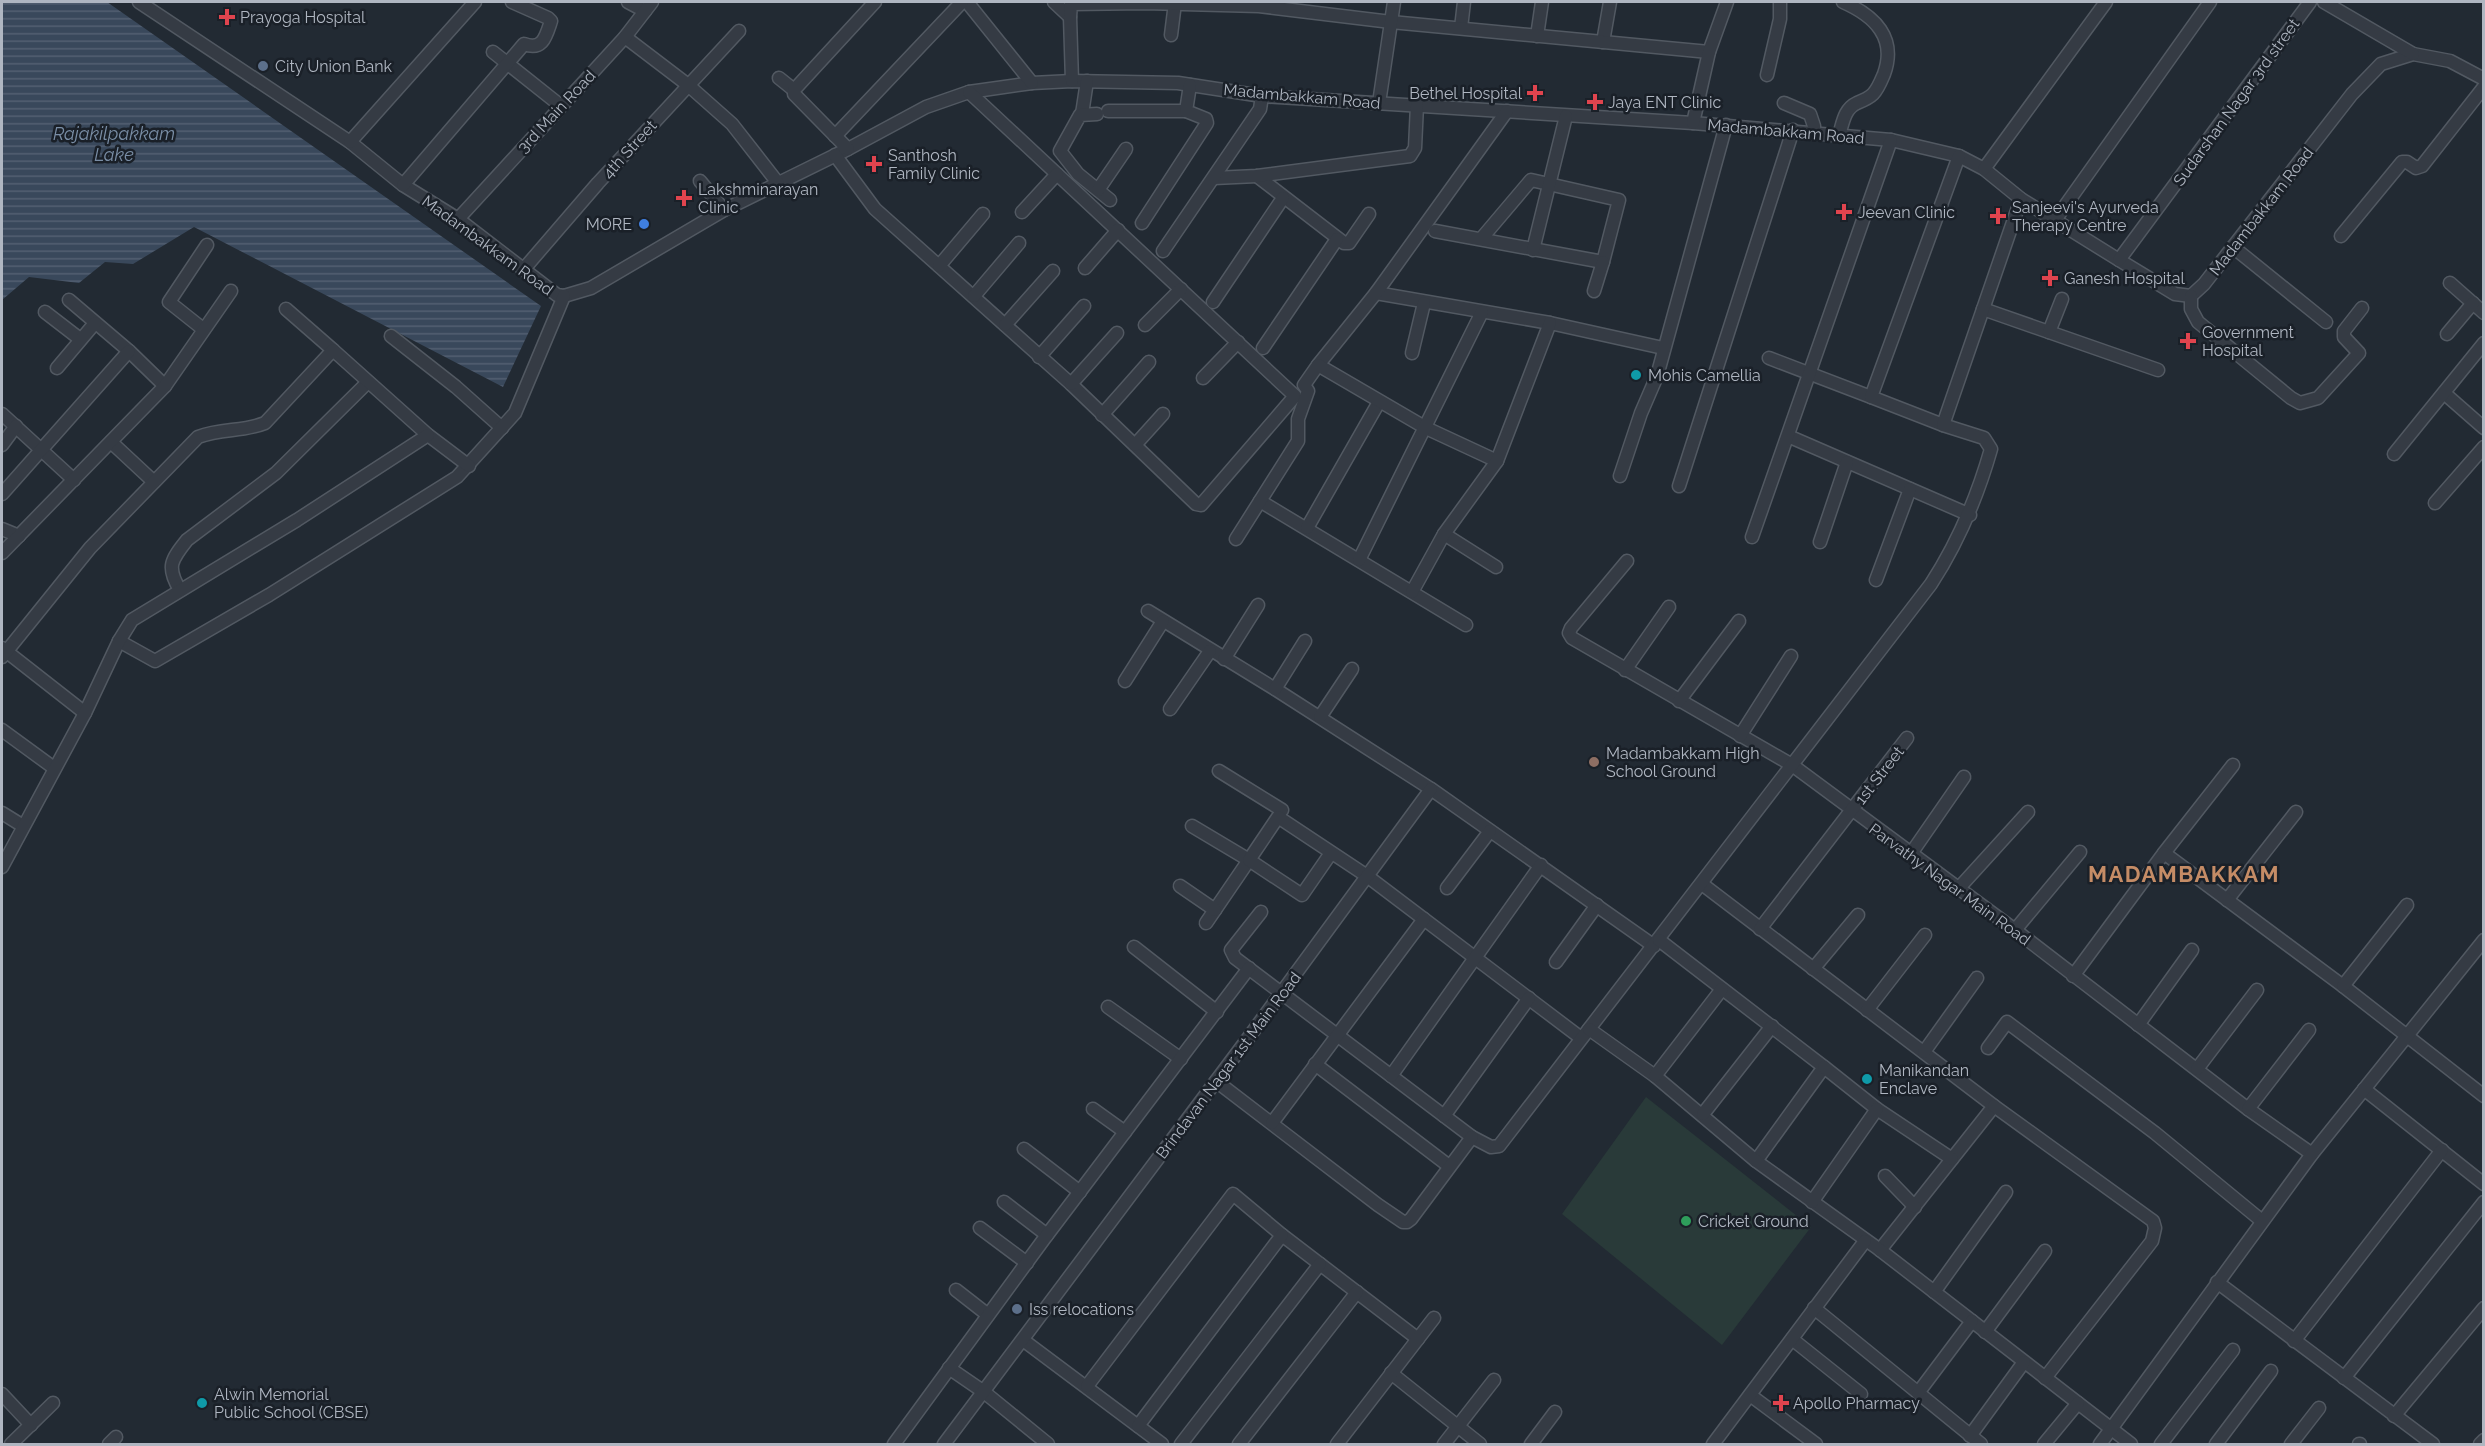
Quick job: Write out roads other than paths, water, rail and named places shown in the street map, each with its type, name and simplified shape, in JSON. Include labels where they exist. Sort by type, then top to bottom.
[{"type":"street","name":"Madambakkam Road","points":[[139,2],[350,142],[404,185],[458,219],[557,296],[591,288],[724,210],[849,149],[926,107],[969,92],[1032,82],[1072,81],[1190,85],[1262,96],[1726,125],[1891,140],[1959,156],[1984,169],[2021,199],[2175,294],[2191,296],[2204,284],[2352,94],[2381,64],[2413,54],[2450,61],[2484,79]]},
{"type":"street","points":[[350,142],[475,2]]},
{"type":"street","points":[[404,185],[524,44],[533,47],[538,45],[547,34],[551,21],[532,9],[512,2]]},
{"type":"street","points":[[628,2],[649,6]]},
{"type":"street","points":[[794,90],[875,2]]},
{"type":"street","points":[[835,136],[962,2]]},
{"type":"street","points":[[967,2],[1032,82]]},
{"type":"street","points":[[1072,81],[1064,5],[1145,2],[1259,6],[1392,22],[1709,52]]},
{"type":"street","points":[[1379,103],[1394,2]]},
{"type":"street","points":[[1461,28],[1464,2]]},
{"type":"street","points":[[1537,36],[1542,2]]},
{"type":"street","points":[[1603,42],[1610,2]]},
{"type":"street","points":[[1767,75],[1780,19],[1780,2]]},
{"type":"street","points":[[1839,135],[1846,112],[1852,105],[1872,95],[1880,84],[1887,66],[1889,45],[1880,30],[1864,13],[1843,2]]},
{"type":"street","points":[[1984,169],[2106,2]]},
{"type":"street","points":[[2055,220],[2210,2]]},
{"type":"street","name":"Sudarshan Nagar 3rd street","points":[[2119,260],[2310,2]]},
{"type":"street","points":[[2324,2],[2413,54]]},
{"type":"street","points":[[2343,13],[2352,2]]},
{"type":"street","points":[[1171,35],[1175,3]]},
{"type":"street","points":[[1693,123],[1723,3]]},
{"type":"street","name":"3rd Main Road","points":[[458,219],[625,37],[649,6]]},
{"type":"street","name":"4th Street","points":[[523,270],[598,183],[739,31]]},
{"type":"street","points":[[625,37],[687,85],[743,135],[778,183]]},
{"type":"street","points":[[493,52],[561,106]]},
{"type":"street","points":[[779,78],[794,90],[794,94],[849,149]]},
{"type":"street","points":[[1082,114],[1087,81]]},
{"type":"street","points":[[1186,111],[1190,85]]},
{"type":"street","points":[[2341,236],[2402,162],[2407,162],[2416,168],[2422,166],[2484,87]]},
{"type":"street","points":[[835,155],[875,209],[1071,384],[1196,504],[1204,502],[1295,396],[969,92]]},
{"type":"street","points":[[1163,251],[1260,109],[1262,96]]},
{"type":"street","points":[[1784,102],[1810,114],[1814,132]]},
{"type":"street","points":[[1214,178],[1257,176],[1410,156],[1415,148],[1417,105]]},
{"type":"street","points":[[1110,200],[1078,174],[1060,152],[1076,119],[1082,114],[1103,112],[1186,111],[1206,119],[1207,123],[1142,223]]},
{"type":"street","points":[[1236,539],[1298,441],[1298,418],[1308,391],[1304,385],[1376,292],[1507,111]]},
{"type":"street","points":[[1533,250],[1566,116]]},
{"type":"street","points":[[1620,476],[1641,413],[1657,376],[1726,125]]},
{"type":"street","points":[[1679,486],[1793,130]]},
{"type":"street","points":[[1752,537],[1891,140]]},
{"type":"street","points":[[1098,190],[1126,149]]},
{"type":"street","points":[[1871,397],[1959,156]]},
{"type":"street","points":[[1022,212],[1057,174]]},
{"type":"street","points":[[1257,176],[1344,243],[1349,243],[1369,214]]},
{"type":"street","points":[[1481,239],[1532,180],[1619,200],[1594,291]]},
{"type":"street","points":[[700,181],[724,210]]},
{"type":"street","points":[[1213,302],[1283,198]]},
{"type":"street","points":[[1943,425],[2021,199]]},
{"type":"street","points":[[939,266],[983,214]]},
{"type":"street","points":[[1084,268],[1118,230]]},
{"type":"street","points":[[1435,231],[1603,262]]},
{"type":"street","points":[[1263,348],[1337,239]]},
{"type":"street","points":[[974,296],[1019,243]]},
{"type":"street","points":[[203,329],[169,302],[207,245]]},
{"type":"street","points":[[2233,247],[2326,322]]},
{"type":"street","points":[[1005,325],[1053,271]]},
{"type":"street","points":[[2450,283],[2484,313]]},
{"type":"street","points":[[1145,325],[1181,289]]},
{"type":"street","points":[[2,553],[165,386],[231,291]]},
{"type":"street","points":[[1376,292],[1424,303],[1550,323],[1663,348]]},
{"type":"street","points":[[118,641],[155,661],[269,595],[457,477],[515,413],[564,296]]},
{"type":"street","points":[[2191,296],[2191,309],[2198,322],[2300,403],[2318,398],[2359,353],[2344,337],[2344,331],[2362,308]]},
{"type":"street","points":[[2049,332],[2062,299]]},
{"type":"street","points":[[69,300],[129,351],[165,386]]},
{"type":"street","points":[[1412,353],[1424,303]]},
{"type":"street","points":[[2447,334],[2473,303]]},
{"type":"street","points":[[1039,357],[1084,306]]},
{"type":"street","points":[[286,309],[428,435],[469,466]]},
{"type":"street","points":[[1983,309],[2158,370]]},
{"type":"street","points":[[45,312],[80,339]]},
{"type":"street","points":[[1359,560],[1482,312]]},
{"type":"street","points":[[57,368],[95,322]]},
{"type":"street","points":[[1412,592],[1444,534],[1497,461],[1550,323]]},
{"type":"street","points":[[1071,384],[1117,333]]},
{"type":"street","points":[[391,336],[456,387],[502,428]]},
{"type":"street","points":[[1203,378],[1238,342]]},
{"type":"street","points":[[2394,454],[2484,343]]},
{"type":"street","points":[[2,494],[129,351]]},
{"type":"street","points":[[85,713],[3,652],[90,548],[198,437],[216,430],[251,428],[265,423],[333,351]]},
{"type":"street","points":[[1261,912],[1231,950],[1235,958],[1472,1137],[1491,1147],[1499,1146],[1931,584],[1970,515],[1980,489],[1991,448],[1984,438],[1943,425],[1769,358]]},
{"type":"street","points":[[1102,415],[1149,362]]},
{"type":"street","points":[[1318,365],[1426,428],[1497,461]]},
{"type":"street","points":[[180,590],[172,577],[171,567],[177,553],[187,540],[276,473],[368,382]]},
{"type":"street","points":[[2444,393],[2484,428]]},
{"type":"street","points":[[1306,528],[1379,402]]},
{"type":"street","points":[[2,414],[74,480]]},
{"type":"street","points":[[1135,445],[1162,414]]},
{"type":"street","points":[[2,445],[16,426]]},
{"type":"street","points":[[2,867],[85,713],[118,641],[132,620],[297,520],[428,435]]},
{"type":"street","points":[[1788,436],[1970,515]]},
{"type":"street","points":[[111,442],[154,482]]},
{"type":"street","points":[[2434,503],[2484,447]]},
{"type":"street","points":[[1820,542],[1847,462]]},
{"type":"street","points":[[1876,580],[1910,489]]},
{"type":"street","points":[[1260,501],[1466,625]]},
{"type":"street","points":[[2,529],[19,536]]},
{"type":"street","points":[[1444,534],[1496,567]]},
{"type":"street","name":"Parvathy Nagar Main Road","points":[[1627,561],[1571,628],[1569,633],[1572,638],[1792,765],[1851,811],[2015,930],[2248,1109],[2312,1154]]},
{"type":"street","points":[[1224,659],[1258,605]]},
{"type":"street","points":[[1625,670],[1669,607]]},
{"type":"street","points":[[1148,612],[1320,717],[1431,789],[1597,905],[1722,988],[1877,1109],[1952,1159]]},
{"type":"street","points":[[1125,681],[1163,621]]},
{"type":"street","points":[[1679,701],[1739,621]]},
{"type":"street","points":[[1275,689],[1305,641]]},
{"type":"street","points":[[1170,709],[1210,651]]},
{"type":"street","points":[[1740,736],[1791,656]]},
{"type":"street","points":[[1320,717],[1352,669]]},
{"type":"street","points":[[2,730],[54,768]]},
{"type":"street","name":"1st Street","points":[[1760,928],[1907,738]]},
{"type":"street","points":[[2073,976],[2164,853],[2233,765]]},
{"type":"street","points":[[1219,771],[1282,810],[1331,853],[1367,876],[1529,998],[1654,1076],[1703,1114],[1756,1161],[1880,1250],[2131,1444]]},
{"type":"street","points":[[1911,855],[1964,777]]},
{"type":"street","name":"Brindavan Nagar 1st Main Road","points":[[944,1444],[1282,993],[1431,789]]},
{"type":"street","points":[[1206,923],[1282,810]]},
{"type":"street","points":[[1958,889],[2028,812]]},
{"type":"street","points":[[2227,900],[2296,812]]},
{"type":"street","points":[[2,813],[23,826]]},
{"type":"street","points":[[1192,826],[1302,895],[1331,853]]},
{"type":"street","points":[[1447,888],[1490,831]]},
{"type":"street","points":[[2015,930],[2080,852]]},
{"type":"street","points":[[2164,853],[2481,1090]]},
{"type":"street","points":[[1391,1076],[1541,865]]},
{"type":"street","points":[[1702,884],[1994,1106],[2153,1221],[2155,1228],[2152,1240],[2045,1378]]},
{"type":"street","points":[[1180,886],[1215,910]]},
{"type":"street","points":[[1556,962],[1597,905]]},
{"type":"street","points":[[2343,986],[2407,905]]},
{"type":"street","points":[[1813,969],[1858,915]]},
{"type":"street","points":[[1272,1123],[1424,919]]},
{"type":"street","points":[[1867,1010],[1925,935]]},
{"type":"street","points":[[2100,1444],[2312,1154],[2484,940]]},
{"type":"street","points":[[1134,947],[1216,1012]]},
{"type":"street","points":[[2138,1025],[2192,950]]},
{"type":"street","points":[[894,1444],[1047,1235],[1249,968]]},
{"type":"street","points":[[1924,1052],[1977,978]]},
{"type":"street","points":[[1654,1076],[1722,988]]},
{"type":"street","points":[[2197,1069],[2258,990]]},
{"type":"street","points":[[1444,1116],[1529,998]]},
{"type":"street","points":[[1108,1007],[1181,1059]]},
{"type":"street","points":[[1988,1048],[2007,1022],[2155,1133],[2262,1221]]},
{"type":"street","points":[[1703,1114],[1772,1026]]},
{"type":"street","points":[[2248,1109],[2309,1030]]},
{"type":"street","points":[[1316,1064],[1449,1166]]},
{"type":"street","points":[[1756,1161],[1824,1067]]},
{"type":"street","points":[[1216,1081],[1403,1222],[1411,1219],[1472,1137]]},
{"type":"street","points":[[2364,1089],[2484,1184]]},
{"type":"street","points":[[1880,1250],[1994,1106]]},
{"type":"street","points":[[1093,1109],[1125,1132]]},
{"type":"street","points":[[1812,1202],[1877,1109]]},
{"type":"street","points":[[1023,1149],[1080,1192]]},
{"type":"street","points":[[2294,1341],[2442,1150]]},
{"type":"street","points":[[1885,1176],[1915,1207]]},
{"type":"street","points":[[1934,1292],[2006,1192]]},
{"type":"street","points":[[1087,1386],[1233,1194],[1282,1235],[1418,1339]]},
{"type":"street","points":[[1004,1202],[1047,1235]]},
{"type":"street","points":[[2344,1378],[2484,1202]]},
{"type":"street","points":[[980,1228],[1027,1263]]},
{"type":"street","points":[[1138,1426],[1282,1235]]},
{"type":"street","points":[[1713,1444],[1865,1241]]},
{"type":"street","points":[[1985,1332],[2045,1251]]},
{"type":"street","points":[[1181,1444],[1320,1264]]},
{"type":"street","points":[[2217,1282],[2433,1444]]},
{"type":"street","points":[[956,1290],[988,1315]]},
{"type":"street","points":[[1239,1444],[1357,1292]]},
{"type":"street","points":[[1814,1308],[1981,1444]]},
{"type":"street","points":[[2394,1416],[2484,1308]]},
{"type":"street","points":[[1337,1444],[1434,1318]]},
{"type":"street","points":[[1918,1393],[1972,1321]]},
{"type":"street","points":[[1792,1339],[1861,1394]]},
{"type":"street","points":[[1023,1340],[1162,1444]]},
{"type":"street","points":[[2161,1444],[2233,1350]]},
{"type":"street","points":[[1970,1436],[2024,1362]]},
{"type":"street","points":[[949,1368],[984,1392],[1042,1443]]},
{"type":"street","points":[[2216,1444],[2271,1371]]},
{"type":"street","points":[[1391,1373],[1480,1444]]},
{"type":"street","points":[[1444,1444],[1494,1380]]},
{"type":"street","points":[[2,1394],[31,1425]]},
{"type":"street","points":[[1750,1395],[1808,1442]]},
{"type":"street","points":[[12,1444],[52,1403]]},
{"type":"street","points":[[2044,1444],[2078,1403]]},
{"type":"street","points":[[2291,1444],[2319,1408]]},
{"type":"street","points":[[1531,1444],[1555,1413]]},
{"type":"street","points":[[2480,1444],[2484,1440]]},
{"type":"water","name":"Rajakilpakkam Lake","points":[[2,2],[107,2],[541,306],[503,387],[194,227],[133,264],[105,262],[79,283],[29,277],[2,300]]},
{"type":"place","name":"Prayoga Hospital","points":[[227,17]]},
{"type":"place","name":"City Union Bank","points":[[263,66]]},
{"type":"place","name":"Bethel Hospital","points":[[1535,93]]},
{"type":"place","name":"Jaya ENT Clinic","points":[[1595,102]]},
{"type":"place","name":"Santhosh Family Clinic","points":[[874,164]]},
{"type":"place","name":"Lakshminarayan Clinic","points":[[684,198]]},
{"type":"place","name":"Jeevan Clinic","points":[[1844,212]]},
{"type":"place","name":"Sanjeevi's Ayurveda Therapy Centre","points":[[1998,216]]},
{"type":"place","name":"MORE","points":[[644,224]]},
{"type":"place","name":"Ganesh Hospital","points":[[2050,278]]},
{"type":"place","name":"Government Hospital","points":[[2188,341]]},
{"type":"place","name":"Mohis Camellia","points":[[1636,375]]},
{"type":"place","name":"Madambakkam High School Ground","points":[[1594,762]]},
{"type":"place","name":"Manikandan Enclave","points":[[1867,1079]]},
{"type":"place","name":"Cricket Ground","points":[[1686,1221]]},
{"type":"place","name":"Iss relocations","points":[[1017,1309]]},
{"type":"place","name":"Alwin Memorial Public School (CBSE)","points":[[202,1403]]},
{"type":"place","name":"Apollo Pharmacy","points":[[1781,1403]]},
{"type":"district","name":"MADAMBAKKAM","points":[[2184,874]]}]
